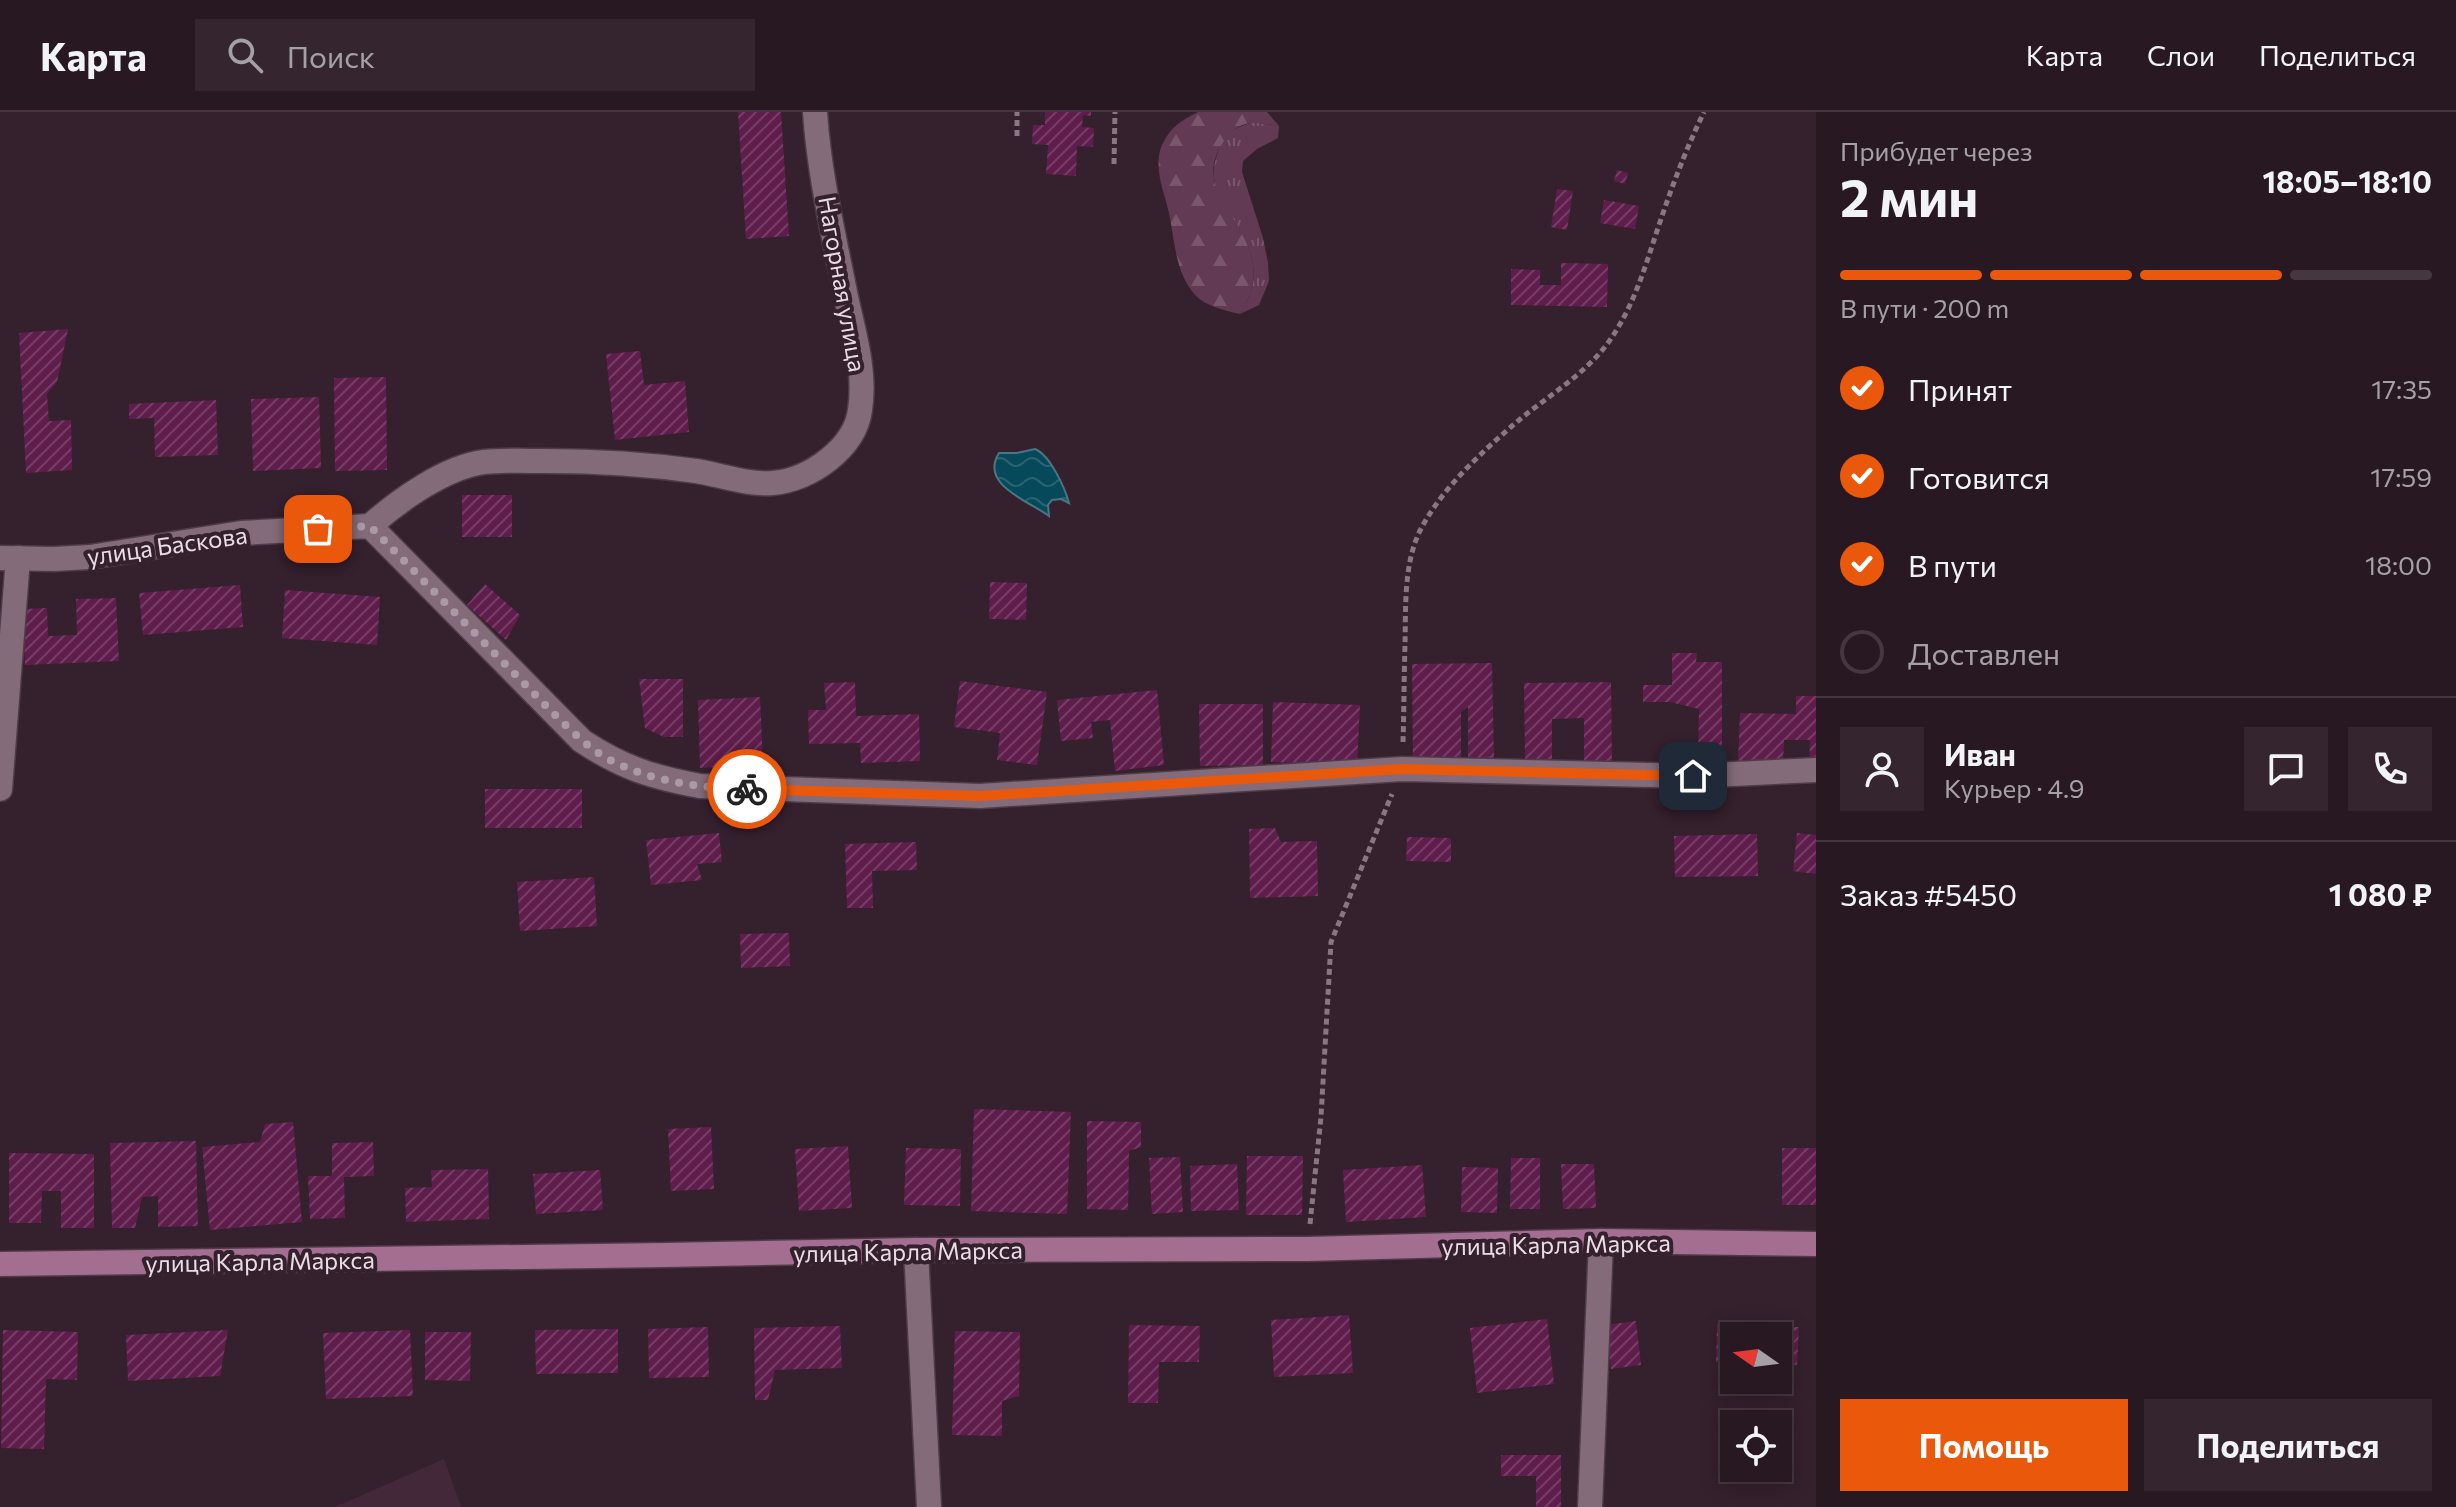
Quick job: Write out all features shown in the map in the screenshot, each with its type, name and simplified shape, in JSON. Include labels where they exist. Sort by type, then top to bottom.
[{"type":"street","name":"Нагорная улица","points":[[370,526],[393,505],[458,468],[483,462],[568,461],[634,465],[774,483],[800,476],[827,462],[848,439],[860,413],[862,371],[828,206],[815,112]]},
{"type":"street","points":[[370,526],[582,741],[611,761],[659,779],[700,786],[980,796],[1402,769],[1693,776],[1816,770]]},
{"type":"street","name":"улица Баскова","points":[[9,558],[90,557],[241,533],[370,526]]},
{"type":"street","points":[[0,789],[9,558]]},
{"type":"street","points":[[1590,1507],[1601,1241]]},
{"type":"street","name":"улица Карла Маркса","points":[[0,1264],[916,1250],[1308,1249],[1601,1241],[1816,1244]]},
{"type":"street","points":[[916,1250],[929,1507]]},
{"type":"path","points":[[1017,112],[1017,136]]},
{"type":"path","points":[[1114,164],[1115,112]]},
{"type":"path","points":[[1308,1249],[1321,1117],[1331,942],[1402,769],[1407,584],[1421,528],[1435,506],[1486,451],[1580,371],[1610,341],[1635,294],[1675,177],[1704,112]]},
{"type":"shaded area","points":[[444,1459],[461,1507],[335,1507]]},
{"type":"green space","points":[[1198,112],[1267,112],[1279,126],[1242,125],[1224,141],[1216,156],[1213,171],[1215,184],[1243,235],[1253,267],[1251,290],[1240,314],[1204,302],[1189,286],[1177,258],[1161,182],[1158,163],[1165,139],[1177,125]]},
{"type":"green space","points":[[1254,122],[1279,126],[1278,138],[1243,161],[1242,172],[1263,238],[1269,281],[1259,305],[1240,314],[1253,283],[1252,258],[1244,237],[1218,192],[1214,167],[1228,135],[1236,128]]},
{"type":"water","points":[[1035,449],[1051,465],[1069,503],[1061,499],[1052,500],[1048,505],[1049,516],[1009,491],[996,474],[995,464],[999,453]]},
{"type":"building","points":[[738,112],[781,112],[789,236],[746,239]]},
{"type":"building","points":[[1045,112],[1091,112],[1091,116],[1083,115],[1082,127],[1094,128],[1093,147],[1077,146],[1076,176],[1046,174],[1048,145],[1032,144],[1033,125],[1045,125]]},
{"type":"building","points":[[1617,170],[1628,173],[1625,184],[1614,181]]},
{"type":"building","points":[[1557,189],[1573,191],[1567,230],[1551,227]]},
{"type":"building","points":[[1604,200],[1639,206],[1635,229],[1600,223]]},
{"type":"building","points":[[1561,263],[1608,264],[1607,307],[1511,305],[1511,269],[1540,270],[1540,285],[1561,285]]},
{"type":"building","points":[[68,329],[57,382],[47,394],[49,421],[71,420],[72,470],[26,473],[19,333]]},
{"type":"building","points":[[640,351],[644,385],[685,381],[689,432],[615,440],[606,354]]},
{"type":"building","points":[[386,377],[387,470],[335,471],[334,378]]},
{"type":"building","points":[[319,397],[321,468],[253,471],[251,399]]},
{"type":"building","points":[[216,400],[218,455],[155,457],[154,418],[129,419],[129,404]]},
{"type":"building","points":[[462,495],[512,495],[512,537],[462,537]]},
{"type":"building","points":[[990,582],[1027,583],[1026,620],[989,619]]},
{"type":"building","points":[[485,584],[520,615],[506,640],[467,605]]},
{"type":"building","points":[[240,585],[243,627],[143,635],[139,593]]},
{"type":"building","points":[[285,590],[380,597],[377,645],[282,638]]},
{"type":"building","points":[[116,598],[119,661],[25,665],[23,609],[47,608],[48,636],[77,635],[76,599]]},
{"type":"building","points":[[1672,653],[1697,653],[1696,662],[1722,662],[1722,753],[1698,753],[1699,709],[1670,702],[1643,702],[1643,685],[1672,685]]},
{"type":"building","points":[[1492,663],[1494,760],[1468,761],[1468,707],[1461,712],[1461,764],[1413,764],[1412,664]]},
{"type":"building","points":[[639,679],[683,679],[683,737],[664,737],[645,728]]},
{"type":"building","points":[[960,681],[1047,692],[1037,765],[997,760],[1000,733],[954,727]]},
{"type":"building","points":[[855,682],[856,716],[919,714],[920,761],[861,763],[860,743],[809,744],[808,710],[826,710],[824,683]]},
{"type":"building","points":[[1611,682],[1612,761],[1584,761],[1584,718],[1552,719],[1552,759],[1525,759],[1524,683]]},
{"type":"building","points":[[1157,690],[1164,765],[1115,771],[1110,720],[1091,722],[1093,738],[1061,741],[1057,700]]},
{"type":"building","points":[[1796,696],[1816,696],[1816,768],[1809,767],[1810,740],[1784,740],[1783,762],[1738,761],[1740,713],[1796,714]]},
{"type":"building","points":[[760,697],[763,765],[700,768],[698,700]]},
{"type":"building","points":[[1273,702],[1360,705],[1357,765],[1271,762]]},
{"type":"building","points":[[1199,704],[1263,704],[1263,765],[1200,766]]},
{"type":"building","points":[[485,789],[582,789],[582,828],[485,828]]},
{"type":"building","points":[[1275,828],[1281,842],[1317,841],[1318,896],[1250,898],[1249,829]]},
{"type":"building","points":[[719,833],[722,862],[697,864],[702,880],[651,885],[646,840]]},
{"type":"building","points":[[1797,833],[1816,835],[1816,874],[1793,871]]},
{"type":"building","points":[[1757,834],[1758,876],[1675,877],[1674,836]]},
{"type":"building","points":[[1407,837],[1451,838],[1451,862],[1406,861]]},
{"type":"building","points":[[916,842],[917,870],[872,871],[873,908],[847,908],[845,844]]},
{"type":"building","points":[[594,877],[597,926],[520,931],[517,882]]},
{"type":"building","points":[[789,933],[790,966],[741,968],[740,934]]},
{"type":"building","points":[[974,1109],[1071,1112],[1067,1214],[971,1211]]},
{"type":"building","points":[[1087,1121],[1141,1122],[1141,1147],[1129,1151],[1128,1210],[1087,1209]]},
{"type":"building","points":[[293,1122],[302,1222],[210,1230],[202,1147],[260,1142],[265,1124]]},
{"type":"building","points":[[711,1127],[714,1189],[671,1191],[668,1129]]},
{"type":"building","points":[[196,1141],[198,1226],[158,1227],[158,1196],[142,1197],[135,1228],[112,1228],[110,1143]]},
{"type":"building","points":[[373,1142],[374,1176],[344,1177],[345,1218],[310,1219],[308,1176],[332,1176],[332,1143]]},
{"type":"building","points":[[848,1146],[852,1208],[799,1211],[795,1149]]},
{"type":"building","points":[[906,1148],[961,1149],[960,1206],[904,1205]]},
{"type":"building","points":[[1782,1148],[1816,1148],[1816,1205],[1782,1205]]},
{"type":"building","points":[[9,1153],[94,1154],[94,1228],[61,1228],[61,1191],[42,1191],[41,1223],[9,1223]]},
{"type":"building","points":[[1247,1156],[1303,1156],[1302,1215],[1246,1215]]},
{"type":"building","points":[[1180,1157],[1183,1212],[1152,1214],[1149,1158]]},
{"type":"building","points":[[1511,1158],[1540,1158],[1540,1209],[1510,1209]]},
{"type":"building","points":[[1237,1164],[1239,1210],[1191,1211],[1190,1166]]},
{"type":"building","points":[[1561,1164],[1594,1164],[1596,1208],[1563,1209]]},
{"type":"building","points":[[1422,1165],[1426,1217],[1346,1222],[1343,1170]]},
{"type":"building","points":[[1462,1167],[1498,1168],[1497,1213],[1461,1212]]},
{"type":"building","points":[[488,1169],[489,1219],[406,1222],[405,1188],[432,1187],[431,1170]]},
{"type":"building","points":[[600,1170],[603,1210],[536,1214],[533,1174]]},
{"type":"building","points":[[1349,1315],[1353,1373],[1274,1377],[1271,1320]]},
{"type":"building","points":[[1547,1319],[1554,1384],[1477,1393],[1470,1328]]},
{"type":"building","points":[[1636,1321],[1641,1365],[1611,1369],[1605,1325]]},
{"type":"building","points":[[1717,1324],[1720,1324],[1720,1362],[1716,1362]]},
{"type":"building","points":[[1129,1325],[1200,1326],[1199,1362],[1159,1362],[1158,1403],[1128,1403]]},
{"type":"building","points":[[840,1326],[842,1368],[775,1370],[768,1400],[755,1400],[754,1328]]},
{"type":"building","points":[[708,1327],[709,1377],[649,1378],[648,1329]]},
{"type":"building","points":[[1792,1327],[1799,1327],[1797,1365],[1792,1365]]},
{"type":"building","points":[[618,1329],[618,1373],[536,1374],[535,1330]]},
{"type":"building","points":[[3,1330],[78,1332],[77,1380],[46,1379],[44,1449],[1,1448]]},
{"type":"building","points":[[228,1330],[220,1376],[128,1381],[126,1335]]},
{"type":"building","points":[[410,1330],[413,1396],[326,1399],[323,1333]]},
{"type":"building","points":[[955,1331],[1020,1332],[1019,1396],[1002,1401],[1002,1436],[952,1435]]},
{"type":"building","points":[[425,1332],[471,1332],[470,1381],[425,1380]]},
{"type":"building","points":[[1501,1455],[1561,1455],[1561,1507],[1536,1507],[1536,1476],[1501,1476]]},
{"type":"way so far","points":[[318,529],[370,526],[554,714],[582,741],[611,761],[659,779],[747,789]]},
{"type":"route","points":[[747,789],[980,796],[1402,769],[1693,776]]}]
